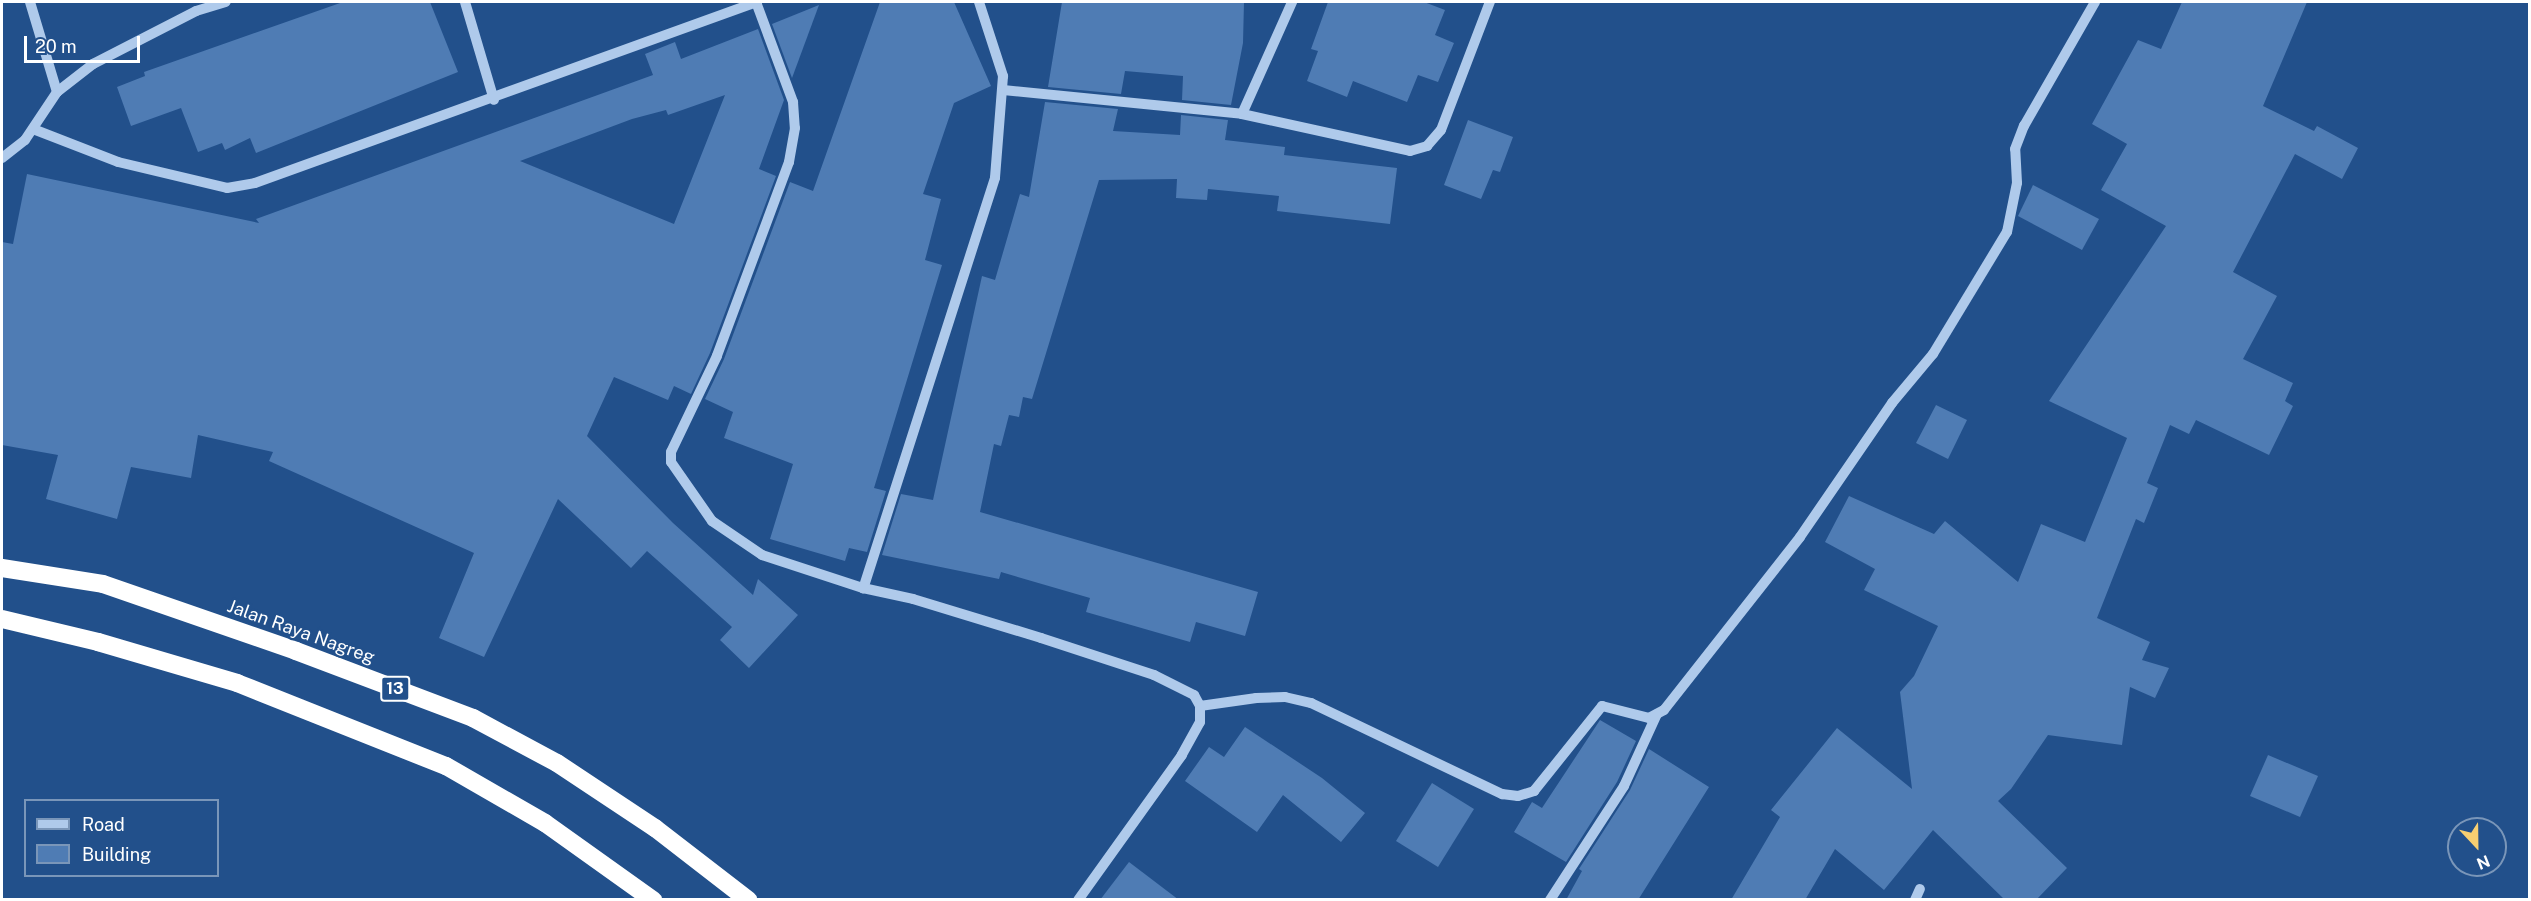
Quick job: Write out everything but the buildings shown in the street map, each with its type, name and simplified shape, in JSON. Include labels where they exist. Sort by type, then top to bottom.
[{"type":"highway","name":"Jalan Raya Nagreg","points":[[2,568],[103,584],[296,651],[473,718],[557,763],[636,815],[748,900]]},
{"type":"highway","points":[[2,619],[98,642],[237,683],[446,766],[545,823],[652,900]]},
{"type":"street","points":[[30,2],[57,92]]},
{"type":"street","points":[[2,158],[33,129],[57,92],[93,64],[196,11],[226,2]]},
{"type":"street","points":[[465,2],[494,100]]},
{"type":"street","points":[[33,129],[118,162],[227,188],[255,183],[494,100],[757,2],[794,102],[795,128],[789,162],[717,356],[670,452],[671,462],[712,521],[762,555],[863,588],[913,599],[1154,675],[1194,695],[1200,706],[1200,722],[1182,755],[1078,900]]},
{"type":"street","points":[[863,588],[995,178],[1003,76],[992,32],[979,2]]},
{"type":"street","points":[[1242,114],[1292,2]]},
{"type":"street","points":[[1003,90],[1242,114],[1410,151],[1427,146],[1441,130],[1490,2]]},
{"type":"street","points":[[1550,900],[1624,786],[1657,714],[1800,537],[1892,403],[1933,354],[2007,232],[2017,183],[2015,149],[2024,126],[2095,2]]},
{"type":"street","points":[[1200,706],[1256,698],[1285,697],[1311,703],[1502,794],[1518,796],[1534,791],[1602,706],[1631,716],[1649,718],[1657,714]]}]
